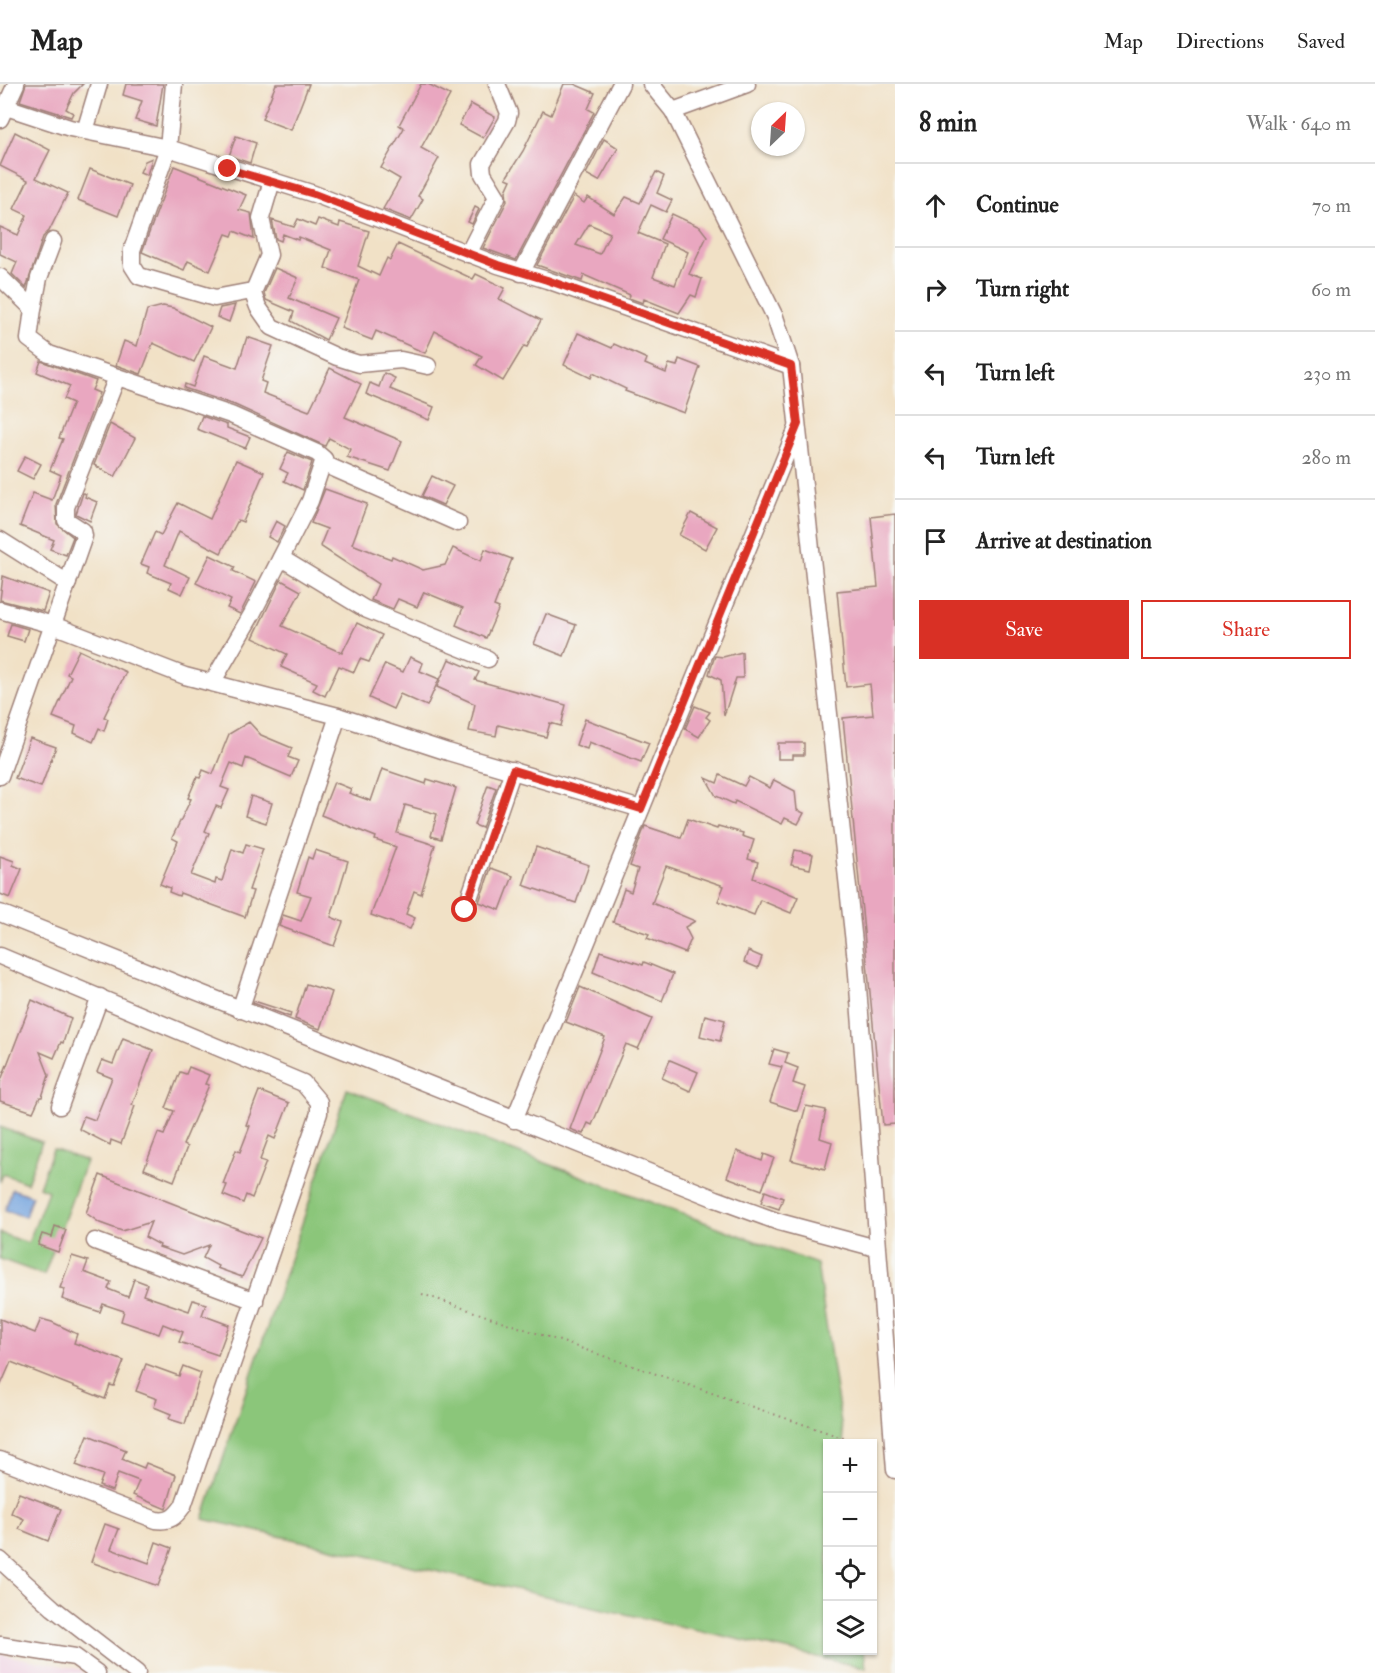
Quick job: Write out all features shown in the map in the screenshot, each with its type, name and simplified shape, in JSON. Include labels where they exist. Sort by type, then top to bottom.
[{"type":"street","points":[[16,84],[2,111],[168,148],[272,181],[349,206],[521,273],[547,280],[791,366]]},
{"type":"street","points":[[85,131],[99,84]]},
{"type":"street","points":[[174,84],[168,148],[132,250],[132,265],[139,276],[215,298],[252,291]]},
{"type":"street","points":[[468,254],[497,197],[483,174],[482,164],[507,121],[509,113],[497,84]]},
{"type":"street","points":[[521,273],[621,84]]},
{"type":"street","points":[[651,84],[667,98],[775,316],[791,366],[855,961],[895,1470]]},
{"type":"street","points":[[667,98],[747,84]]},
{"type":"street","points":[[272,181],[261,218],[269,255],[252,291],[258,307],[272,327],[337,357],[359,364],[401,360],[428,366]]},
{"type":"street","points":[[53,241],[39,278],[33,309],[30,339],[36,345],[50,354],[231,415],[317,453],[324,459],[310,501],[212,683]]},
{"type":"street","points":[[0,277],[33,309]]},
{"type":"street","points":[[0,776],[84,536],[83,531],[66,520],[66,507],[117,377]]},
{"type":"street","points":[[514,1120],[798,424]]},
{"type":"street","points":[[324,464],[458,524]]},
{"type":"street","points":[[0,540],[68,583]]},
{"type":"street","points":[[281,558],[365,609],[488,659]]},
{"type":"street","points":[[0,610],[53,625],[185,676],[338,716],[447,752],[641,809]]},
{"type":"street","points":[[240,1010],[338,716]]},
{"type":"street","points":[[465,910],[513,770]]},
{"type":"street","points":[[0,913],[514,1120],[779,1222],[876,1248]]},
{"type":"street","points":[[0,956],[303,1083],[319,1102],[316,1129],[183,1506],[175,1517],[166,1521],[156,1520],[0,1460]]},
{"type":"street","points":[[60,1106],[100,998]]},
{"type":"street","points":[[95,1241],[255,1301]]},
{"type":"street","points":[[0,1560],[53,1608],[137,1673]]},
{"type":"street","points":[[0,1645],[75,1658],[98,1673]]},
{"type":"path","points":[[422,1294],[849,1439]]},
{"type":"shaded area","points":[[0,1654],[79,1669],[85,1673],[0,1673]]},
{"type":"green space","points":[[347,1089],[817,1264],[843,1439],[823,1439],[823,1655],[864,1655],[866,1668],[203,1519]]},
{"type":"green space","points":[[0,1127],[42,1142],[27,1183],[3,1174],[0,1182]]},
{"type":"green space","points":[[53,1149],[86,1161],[44,1275],[0,1259],[0,1233],[28,1243],[48,1191],[39,1187]]},
{"type":"water","points":[[12,1189],[32,1196],[25,1217],[5,1210]]},
{"type":"building","points":[[26,84],[83,84],[74,93],[66,109],[73,113],[71,117],[20,101]]},
{"type":"building","points":[[126,84],[163,84],[156,126],[135,120],[142,101],[123,95]]},
{"type":"building","points":[[276,84],[309,84],[291,130],[262,119]]},
{"type":"building","points":[[421,84],[428,84],[450,95],[421,148],[439,158],[418,196],[423,199],[411,220],[383,209],[400,179],[381,168],[404,128],[399,125]]},
{"type":"building","points":[[564,84],[574,84],[595,93],[588,109],[594,112],[516,260],[483,248],[507,201],[506,191],[511,180],[506,178],[523,151],[543,111],[551,115]]},
{"type":"building","points":[[471,104],[495,117],[483,138],[459,125]]},
{"type":"building","points":[[15,132],[50,150],[36,178],[68,193],[49,231],[43,237],[26,288],[12,274],[17,262],[0,254],[0,227],[18,235],[27,215],[14,209],[28,180],[0,166]]},
{"type":"building","points":[[236,136],[256,143],[250,163],[229,156]]},
{"type":"building","points":[[604,139],[618,148],[599,181],[586,174]]},
{"type":"building","points":[[152,158],[147,175],[140,172],[145,161]]},
{"type":"building","points":[[174,166],[246,195],[239,210],[251,213],[254,239],[234,231],[232,236],[226,234],[210,271],[188,261],[184,270],[142,252]]},
{"type":"building","points":[[90,169],[130,185],[118,216],[78,200]]},
{"type":"building","points":[[656,172],[664,176],[657,193],[672,200],[666,212],[651,205],[638,233],[665,244],[653,277],[675,285],[688,252],[660,239],[672,214],[700,227],[707,236],[689,274],[702,279],[696,297],[691,295],[679,313],[644,299],[643,303],[629,298],[630,295],[584,275],[582,281],[537,265],[574,196],[584,203],[588,197],[614,214],[626,197],[640,203]],"holes":[[[589,224],[610,233],[600,254],[576,245]]]},
{"type":"building","points":[[475,207],[479,209],[472,224],[468,222]]},
{"type":"building","points":[[298,219],[315,226],[318,219],[339,227],[340,222],[369,231],[358,266],[379,276],[387,258],[390,260],[398,244],[473,279],[476,274],[505,288],[499,299],[541,320],[527,347],[524,346],[503,381],[476,365],[482,356],[435,331],[425,353],[376,331],[372,340],[341,328],[359,280],[325,268],[331,250],[299,237],[298,240],[283,234],[281,241],[276,239],[272,220],[294,227]]},
{"type":"building","points":[[275,268],[298,278],[289,298],[336,318],[326,340],[291,321],[294,312],[266,300],[264,293]]},
{"type":"building","points":[[235,305],[229,322],[217,317],[220,308]]},
{"type":"building","points":[[163,306],[173,308],[211,327],[194,362],[153,343],[141,374],[116,365],[124,341],[137,346],[147,310]]},
{"type":"building","points":[[578,333],[612,348],[614,344],[647,359],[645,364],[666,373],[669,364],[677,366],[679,359],[700,367],[684,413],[625,391],[626,389],[593,373],[591,378],[564,365]]},
{"type":"building","points":[[247,337],[273,346],[261,381],[266,383],[263,393],[309,411],[330,368],[361,384],[345,417],[402,441],[390,471],[347,457],[350,449],[329,438],[325,446],[235,405],[184,388],[185,384],[193,387],[204,356],[237,368]]},
{"type":"building","points":[[41,361],[96,381],[92,390],[99,393],[56,504],[57,524],[73,537],[66,555],[50,549],[54,540],[20,526],[33,493],[52,500],[61,475],[50,470],[63,439],[59,438],[73,403],[64,399],[70,386],[37,372]]},
{"type":"building","points":[[384,373],[395,378],[390,389],[434,407],[429,420],[366,394],[370,383],[379,387]]},
{"type":"building","points":[[202,416],[250,437],[245,448],[197,429]]},
{"type":"building","points":[[110,424],[135,438],[115,477],[94,465]]},
{"type":"building","points":[[288,452],[312,462],[303,490],[284,481],[288,473],[280,469]]},
{"type":"building","points":[[25,456],[41,464],[33,479],[17,471]]},
{"type":"building","points":[[236,460],[264,472],[243,522],[238,520],[221,553],[179,531],[165,565],[190,577],[182,594],[169,588],[171,583],[147,573],[149,567],[141,564],[155,532],[161,535],[178,503],[210,519]]},
{"type":"building","points":[[432,476],[453,486],[443,505],[422,496]]},
{"type":"building","points":[[325,489],[367,504],[352,544],[391,559],[392,556],[423,570],[445,565],[453,548],[481,561],[485,549],[512,559],[494,606],[499,608],[486,638],[456,625],[463,608],[424,592],[417,607],[398,599],[393,609],[371,600],[378,584],[320,546],[327,529],[311,523]]},
{"type":"building","points":[[83,493],[86,494],[85,497],[97,502],[90,521],[76,514]]},
{"type":"building","points":[[691,513],[717,527],[705,549],[679,535]]},
{"type":"building","points":[[895,514],[895,1124],[883,1125],[843,718],[873,715],[870,684],[846,687],[837,591],[878,587],[871,517]]},
{"type":"building","points":[[276,521],[285,526],[277,542],[268,537]]},
{"type":"building","points":[[210,555],[235,567],[233,571],[256,582],[240,614],[227,608],[231,600],[196,583]]},
{"type":"building","points":[[3,576],[49,593],[43,611],[0,600]]},
{"type":"building","points":[[281,580],[301,591],[282,626],[342,653],[357,623],[382,635],[369,662],[360,659],[354,672],[339,666],[325,696],[313,690],[317,683],[281,667],[287,654],[253,638]]},
{"type":"building","points":[[546,614],[576,625],[564,656],[534,644]]},
{"type":"building","points":[[11,624],[28,629],[24,641],[7,636]]},
{"type":"building","points":[[79,650],[126,672],[104,717],[108,719],[104,731],[99,728],[93,742],[74,733],[76,726],[53,717],[71,676],[67,674]]},
{"type":"building","points":[[742,652],[743,678],[736,678],[724,716],[721,680],[709,674],[715,656],[723,657]]},
{"type":"building","points":[[410,657],[423,663],[420,671],[439,679],[427,706],[400,694],[393,709],[369,698],[385,664],[403,672]]},
{"type":"building","points":[[449,659],[479,672],[475,680],[566,705],[561,726],[550,723],[546,737],[498,725],[496,736],[469,731],[475,704],[437,687]]},
{"type":"building","points":[[695,706],[710,712],[706,717],[710,720],[699,737],[685,729]]},
{"type":"building","points":[[585,719],[649,743],[641,762],[589,742],[587,749],[576,745]]},
{"type":"building","points":[[249,722],[261,735],[292,748],[288,757],[298,761],[291,777],[246,758],[243,768],[231,763],[221,787],[229,790],[221,808],[216,806],[205,831],[209,833],[191,875],[215,884],[216,879],[222,881],[232,849],[243,853],[246,844],[263,849],[249,890],[253,891],[245,917],[180,893],[179,896],[169,892],[170,888],[160,884],[178,841],[172,838],[191,799],[188,798],[197,777],[200,778],[203,770],[213,774],[229,734]]},
{"type":"building","points":[[30,738],[56,747],[41,787],[15,778]]},
{"type":"building","points":[[778,743],[804,743],[804,755],[793,755],[793,759],[778,759]]},
{"type":"building","points":[[382,769],[426,784],[427,779],[456,788],[441,839],[431,836],[437,814],[405,805],[397,833],[435,845],[421,894],[414,891],[406,914],[415,918],[410,929],[371,915],[396,847],[375,840],[376,837],[321,815],[334,782],[351,789],[349,793],[371,801]]},
{"type":"building","points":[[720,775],[744,786],[749,777],[770,788],[774,780],[795,791],[797,810],[804,813],[798,824],[785,818],[782,824],[735,801],[734,804],[716,796],[706,778],[717,783]]},
{"type":"building","points":[[488,785],[496,788],[482,828],[474,825]]},
{"type":"building","points":[[251,796],[272,803],[266,823],[245,816]]},
{"type":"building","points":[[688,819],[717,829],[718,826],[743,833],[742,836],[754,840],[748,859],[758,862],[753,878],[798,897],[791,913],[760,900],[754,915],[718,901],[724,886],[666,866],[652,903],[695,921],[685,927],[691,939],[685,953],[647,938],[649,934],[613,922],[624,889],[631,892],[638,869],[630,866],[645,826],[681,838]]},
{"type":"building","points":[[536,847],[589,865],[576,903],[523,885]]},
{"type":"building","points":[[315,850],[348,861],[331,917],[343,922],[334,946],[279,926],[283,915],[301,921],[311,896],[297,892],[308,857],[312,859]]},
{"type":"building","points":[[795,850],[813,854],[810,869],[791,865]]},
{"type":"building","points":[[0,856],[14,861],[13,865],[22,869],[10,898],[0,894]]},
{"type":"building","points":[[491,868],[513,876],[500,910],[479,902]]},
{"type":"building","points":[[600,951],[643,965],[644,962],[673,974],[662,1001],[593,972]]},
{"type":"building","points":[[748,951],[762,957],[758,968],[744,962]]},
{"type":"building","points":[[306,984],[332,992],[320,1029],[295,1019]]},
{"type":"building","points":[[580,987],[652,1019],[638,1049],[626,1044],[592,1125],[588,1123],[583,1134],[570,1129],[605,1037],[566,1022]]},
{"type":"building","points":[[32,1000],[71,1018],[63,1043],[61,1042],[54,1058],[40,1052],[49,1075],[42,1097],[33,1112],[0,1101],[0,1083]]},
{"type":"building","points":[[254,1001],[291,1013],[290,1017],[253,1003]]},
{"type":"building","points":[[705,1015],[725,1020],[720,1041],[700,1036]]},
{"type":"building","points":[[123,1038],[153,1050],[132,1105],[135,1106],[121,1144],[111,1140],[110,1145],[79,1129],[84,1116],[95,1120],[112,1078],[97,1072],[102,1060],[113,1064]]},
{"type":"building","points":[[774,1049],[788,1053],[785,1063],[798,1068],[793,1083],[805,1087],[797,1111],[770,1102],[782,1067],[769,1064]]},
{"type":"building","points":[[670,1060],[698,1072],[690,1091],[662,1078]]},
{"type":"building","points":[[189,1067],[209,1075],[205,1084],[209,1085],[183,1145],[187,1147],[174,1181],[144,1169],[158,1133],[164,1135],[174,1111],[166,1108],[180,1072],[186,1074]]},
{"type":"building","points":[[259,1091],[289,1103],[275,1139],[269,1136],[260,1160],[266,1162],[252,1198],[246,1195],[243,1203],[223,1195],[227,1185],[223,1184],[236,1150],[240,1152],[250,1126],[246,1125]]},
{"type":"building","points":[[806,1106],[826,1110],[820,1138],[832,1142],[825,1169],[791,1160]]},
{"type":"building","points":[[737,1151],[762,1161],[764,1154],[774,1158],[762,1190],[727,1177]]},
{"type":"building","points":[[100,1175],[261,1238],[242,1277],[217,1268],[218,1266],[203,1258],[209,1245],[182,1255],[159,1247],[160,1245],[145,1237],[151,1222],[122,1231],[100,1223],[86,1213]]},
{"type":"building","points":[[765,1191],[783,1198],[779,1209],[761,1203]]},
{"type":"building","points":[[55,1226],[66,1230],[58,1252],[38,1245],[42,1234],[52,1237]]},
{"type":"building","points":[[72,1256],[88,1261],[84,1272],[111,1282],[108,1289],[128,1297],[134,1279],[147,1284],[143,1295],[189,1311],[193,1300],[206,1304],[202,1315],[229,1325],[218,1355],[179,1342],[183,1332],[163,1324],[159,1334],[121,1321],[124,1311],[103,1304],[100,1312],[62,1299],[65,1289],[60,1288]]},
{"type":"building","points":[[0,1319],[35,1333],[41,1319],[52,1322],[77,1334],[74,1343],[124,1361],[114,1386],[110,1385],[105,1399],[11,1362],[0,1387]]},
{"type":"building","points":[[146,1364],[179,1376],[183,1366],[201,1373],[185,1424],[169,1419],[171,1414],[154,1407],[157,1399],[136,1391]]},
{"type":"building","points":[[88,1435],[126,1450],[122,1459],[144,1468],[146,1463],[176,1475],[166,1509],[133,1495],[139,1481],[118,1473],[112,1491],[99,1486],[103,1475],[76,1465]]},
{"type":"building","points":[[19,1493],[61,1509],[48,1541],[19,1529],[24,1519],[11,1513]]},
{"type":"building","points":[[105,1524],[119,1529],[111,1549],[149,1563],[156,1542],[172,1548],[158,1586],[91,1562]]},
{"type":"route","points":[[228,169],[349,206],[498,265],[791,366],[798,424],[641,809],[513,770],[465,910]]}]
